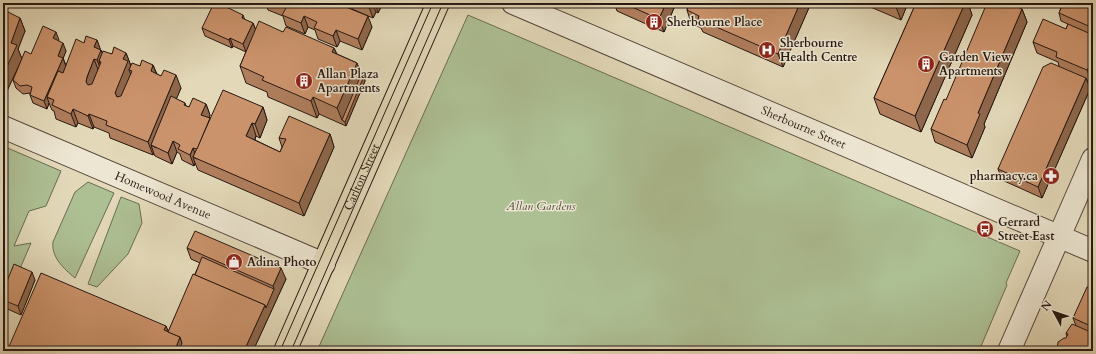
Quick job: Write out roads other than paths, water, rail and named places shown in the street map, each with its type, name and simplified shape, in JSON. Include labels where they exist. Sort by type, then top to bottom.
[{"type":"main road","name":"Carlton Street","points":[[286,351],[438,3]]},
{"type":"street","name":"Sherbourne Street","points":[[513,3],[1093,251]]},
{"type":"street","name":"Homewood Avenue","points":[[3,127],[324,264]]},
{"type":"street","points":[[1009,351],[1093,159]]},
{"type":"tram line","points":[[280,351],[433,3]]},
{"type":"tram line","points":[[291,351],[443,3]]},
{"type":"place","name":"Sherbourne Place","points":[[654,22]]},
{"type":"place","name":"Sherbourne Health Centre","points":[[767,50]]},
{"type":"place","name":"Garden View Apartments","points":[[926,64]]},
{"type":"place","name":"Allan Plaza Apartments","points":[[304,81]]},
{"type":"place","name":"pharmacy.ca","points":[[1051,176]]},
{"type":"place","name":"Gerrard Street East","points":[[985,229]]},
{"type":"place","name":"Adina Photo","points":[[234,262]]},
{"type":"park label","name":"Allan Gardens","points":[[541,206]]}]
